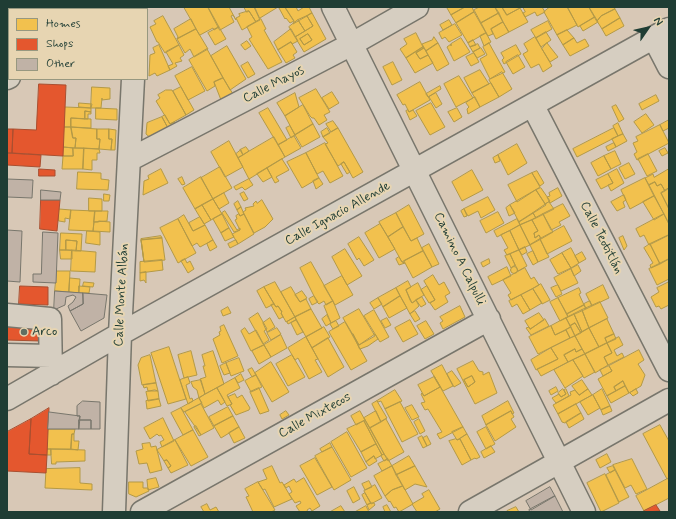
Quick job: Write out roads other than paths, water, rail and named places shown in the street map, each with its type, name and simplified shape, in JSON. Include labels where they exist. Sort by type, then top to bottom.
[{"type":"street","name":"Camino A Calpulli","points":[[333,7],[584,512]]},
{"type":"street","name":"Calle Mayos","points":[[129,160],[352,44],[417,7]]},
{"type":"street","points":[[662,34],[669,67]]},
{"type":"street","name":"Calle Ignacio Allende","points":[[7,399],[51,365],[120,334],[662,34]]},
{"type":"street","name":"Calle Monte Albán","points":[[114,512],[120,334],[132,80]]},
{"type":"street","name":"Calle Teotitlán","points":[[533,106],[669,370]]},
{"type":"street","points":[[7,315],[50,319],[51,365],[7,355]]},
{"type":"street","name":"Calle Mixtecos","points":[[142,512],[489,319]]},
{"type":"street","points":[[470,512],[669,400]]},
{"type":"place","name":"Arco","points":[[24,332]]}]
